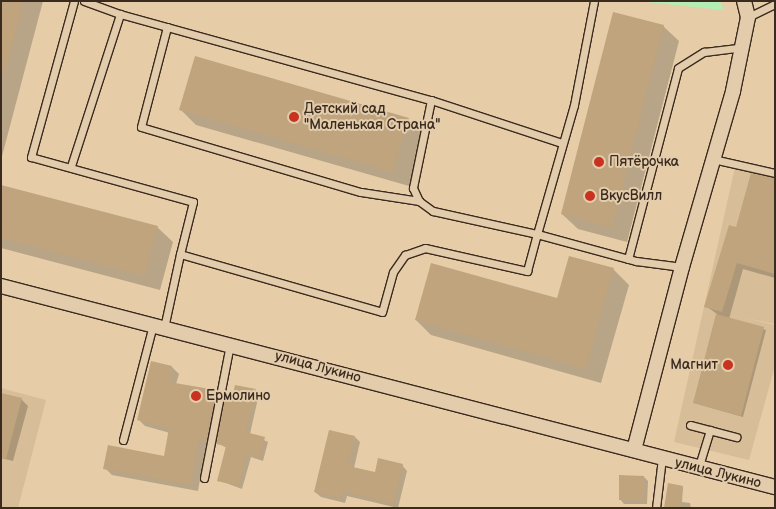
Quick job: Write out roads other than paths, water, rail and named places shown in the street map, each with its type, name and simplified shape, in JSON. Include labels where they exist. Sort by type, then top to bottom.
[{"type":"street","points":[[634,450],[682,267],[714,159],[742,47],[748,17],[744,1]]},
{"type":"street","name":"улица Лукино","points":[[1,286],[634,450],[698,469],[775,487]]},
{"type":"lane","points":[[74,1],[31,157],[71,166],[193,202],[180,254],[123,440]]},
{"type":"lane","points":[[84,1],[120,14],[431,100],[562,143]]},
{"type":"lane","points":[[180,254],[382,312],[393,272],[405,254],[425,248],[527,270],[574,105],[594,1]]},
{"type":"lane","points":[[748,17],[773,6]]},
{"type":"lane","points":[[71,166],[120,14]]},
{"type":"lane","points":[[167,27],[141,127],[361,192],[419,201],[433,211],[537,234],[628,259],[682,267]]},
{"type":"lane","points":[[628,259],[678,68],[704,52],[742,47]]},
{"type":"lane","points":[[419,201],[413,188],[431,100]]},
{"type":"lane","points":[[714,159],[775,173]]},
{"type":"lane","points":[[204,478],[230,344]]},
{"type":"lane","points":[[690,425],[736,437]]},
{"type":"lane","points":[[698,469],[710,430]]},
{"type":"lane","points":[[656,508],[662,458]]},
{"type":"place","name":"Детский сад \"Маленькая Страна\"","points":[[294,117]]},
{"type":"place","name":"Пятёрочка","points":[[599,162]]},
{"type":"place","name":"ВкусВилл","points":[[590,196]]},
{"type":"place","name":"Магнит","points":[[728,365]]},
{"type":"place","name":"Ермолино","points":[[196,396]]}]
